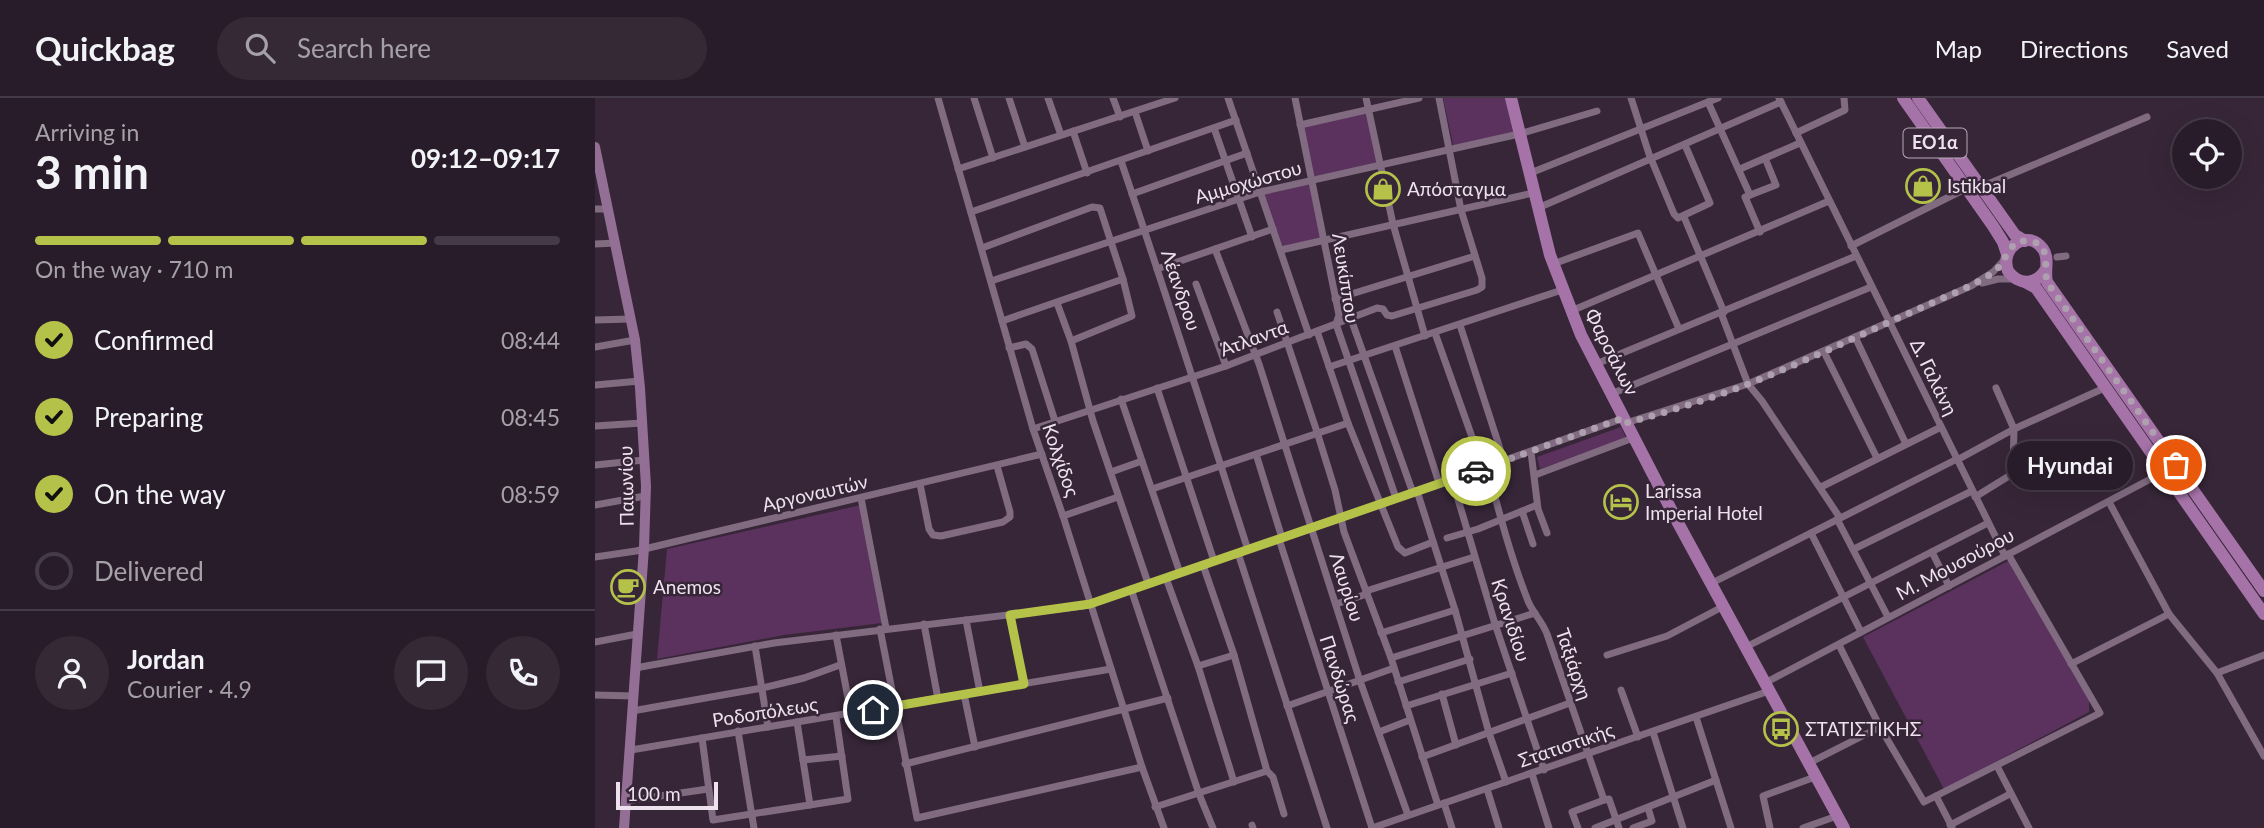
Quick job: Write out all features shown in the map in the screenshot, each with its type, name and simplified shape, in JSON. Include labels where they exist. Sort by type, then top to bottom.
[{"type":"main road","name":"Φαρσάλων","points":[[1511,98],[1537,208],[1553,265],[1570,311],[1633,438],[1844,828]]},
{"type":"main road","name":"ΕΟ1α","points":[[1903,98],[2000,235],[2008,271],[2025,283],[2264,614]]},
{"type":"main road","name":"ΕΟ1α","points":[[1918,98],[2015,235],[2035,242],[2044,250],[2047,257],[2047,282],[2264,591]]},
{"type":"main road","points":[[2006,256],[2013,246],[2025,240]]},
{"type":"main road","points":[[2025,283],[2039,278],[2046,269]]},
{"type":"street","name":"Κολχίδος","points":[[938,98],[1033,429],[1155,807],[1164,827]]},
{"type":"street","points":[[974,98],[993,158]]},
{"type":"street","points":[[1009,98],[1025,147]]},
{"type":"street","points":[[1113,98],[1120,117]]},
{"type":"street","points":[[958,169],[1175,98]]},
{"type":"street","points":[[1228,98],[1281,250],[1313,333],[1329,366],[1380,504],[1402,553],[1433,542]]},
{"type":"street","name":"Λευκίππου","points":[[1294,98],[1325,241],[1339,319],[1336,324],[1397,498]]},
{"type":"street","points":[[1366,98],[1393,224],[1425,336]]},
{"type":"street","points":[[1300,125],[1419,98]]},
{"type":"street","points":[[1335,299],[1475,256],[1461,210],[1439,98]]},
{"type":"street","points":[[1631,98],[1651,160],[1700,258],[1748,384],[1821,487],[1888,617]]},
{"type":"street","points":[[1692,98],[1696,107]]},
{"type":"street","points":[[1528,174],[1718,98]]},
{"type":"street","points":[[1795,133],[1845,110],[1844,98]]},
{"type":"street","points":[[1050,99],[1061,135]]},
{"type":"street","points":[[1537,208],[1721,129],[1780,100]]},
{"type":"street","name":"Δ. Γαλάνη","points":[[1780,100],[1989,523],[2100,713],[1997,766]]},
{"type":"street","points":[[1708,102],[1750,195]]},
{"type":"street","name":"Αμμοχώστου","points":[[991,282],[1261,192],[1449,151],[1597,111]]},
{"type":"street","points":[[1135,112],[1148,151]]},
{"type":"street","points":[[1989,184],[2147,117]]},
{"type":"street","points":[[971,212],[1236,120]]},
{"type":"street","points":[[1214,128],[1252,237]]},
{"type":"street","points":[[1073,131],[1087,173]]},
{"type":"street","points":[[1740,169],[1800,143]]},
{"type":"street","points":[[1680,217],[1707,206],[1710,202],[1685,145]]},
{"type":"street","name":"Παιωνίου","points":[[595,147],[635,340],[644,460],[644,548],[624,828]]},
{"type":"street","points":[[1132,194],[1247,153]]},
{"type":"street","points":[[1760,232],[1745,197],[1776,185],[1765,158]]},
{"type":"street","name":"Λέανδρου","points":[[1121,160],[1194,377],[1248,550]]},
{"type":"street","points":[[1851,246],[1966,188]]},
{"type":"street","points":[[1281,250],[1534,193]]},
{"type":"street","points":[[1570,311],[1829,201]]},
{"type":"street","points":[[982,248],[1098,207],[1123,279],[1132,316],[1071,341]]},
{"type":"street","points":[[595,209],[608,209]]},
{"type":"street","points":[[1157,269],[1273,229]]},
{"type":"street","points":[[1553,265],[1638,233],[1679,329]]},
{"type":"street","points":[[595,244],[616,243]]},
{"type":"street","name":"Λαυρίου","points":[[1215,249],[1286,443],[1310,528],[1360,681],[1408,815]]},
{"type":"street","name":"Άτλαντα","points":[[1033,429],[1121,398],[1226,366],[1377,308],[1383,309],[1391,316],[1477,290],[1482,287],[1482,278],[1475,256]]},
{"type":"street","points":[[1596,364],[1856,256]]},
{"type":"street","points":[[635,668],[755,646],[1090,604],[1625,420],[1748,384],[1971,286],[1993,272],[2006,256]]},
{"type":"street","points":[[1002,321],[1123,279]]},
{"type":"street","points":[[1971,286],[1998,279],[2025,283]]},
{"type":"street","points":[[1196,284],[1226,366]]},
{"type":"street","points":[[1611,394],[1871,287]]},
{"type":"street","points":[[1329,366],[1562,290]]},
{"type":"street","points":[[1057,303],[1148,583]]},
{"type":"street","points":[[1277,312],[1317,432],[1345,532],[1391,658],[1423,757],[1452,828]]},
{"type":"street","points":[[595,320],[631,318]]},
{"type":"street","points":[[1351,319],[1433,542],[1506,782]]},
{"type":"street","points":[[1460,324],[1504,461]]},
{"type":"street","name":"Ταξιάρχη","points":[[1435,333],[1485,467],[1521,581],[1535,613],[1546,629],[1604,800],[1609,799],[1618,824]]},
{"type":"street","points":[[1855,337],[1906,444]]},
{"type":"street","points":[[595,347],[635,340]]},
{"type":"street","points":[[1009,348],[1027,344],[1032,349],[1055,421]]},
{"type":"street","points":[[1395,346],[1439,483]]},
{"type":"street","points":[[1824,352],[1877,458]]},
{"type":"street","points":[[595,385],[640,381]]},
{"type":"street","points":[[1157,388],[1214,561]]},
{"type":"street","points":[[1854,549],[2011,475],[2014,429],[1996,388]]},
{"type":"street","points":[[1712,583],[2014,429],[2100,390]]},
{"type":"street","points":[[1121,398],[1180,573]]},
{"type":"street","points":[[595,426],[642,423]]},
{"type":"street","points":[[1152,489],[1348,423]]},
{"type":"street","points":[[1821,487],[1941,427]]},
{"type":"street","points":[[1535,475],[1633,438]]},
{"type":"street","points":[[1531,452],[1537,505],[1547,533]]},
{"type":"street","name":"Αργοναυτών","points":[[595,557],[861,498],[1042,454]]},
{"type":"street","name":"Πανδώρας","points":[[1256,454],[1280,539],[1372,828]]},
{"type":"street","points":[[595,465],[644,460]]},
{"type":"street","points":[[1111,472],[1142,461]]},
{"type":"street","points":[[920,484],[929,529],[933,535],[941,536],[1005,522],[1010,517],[997,466]]},
{"type":"street","name":"Μ. Μουσούρου","points":[[1767,687],[1888,617],[2160,474]]},
{"type":"street","name":"Κρανιδίου","points":[[1452,479],[1474,558],[1544,770]]},
{"type":"street","points":[[595,505],[645,496]]},
{"type":"street","points":[[1063,516],[1118,497]]},
{"type":"street","points":[[861,498],[894,706],[917,818],[1142,767]]},
{"type":"street","points":[[2109,502],[2169,614],[2217,673],[2264,756]]},
{"type":"street","points":[[1447,538],[1537,505]]},
{"type":"street","points":[[1522,511],[1533,544]]},
{"type":"street","points":[[1746,647],[1989,523]]},
{"type":"street","points":[[1811,533],[1861,632]]},
{"type":"street","points":[[1932,552],[1949,586]]},
{"type":"street","points":[[1238,553],[1327,828]]},
{"type":"street","points":[[1336,604],[1474,558]]},
{"type":"street","points":[[1203,565],[1234,655],[1267,771],[1273,777],[1284,814]]},
{"type":"street","points":[[1166,578],[1198,666],[1234,782]]},
{"type":"street","points":[[1131,589],[1199,794],[1213,828]]},
{"type":"street","points":[[1607,654],[1667,636],[1724,606]]},
{"type":"street","points":[[1381,633],[1455,610]]},
{"type":"street","points":[[1391,658],[1535,613]]},
{"type":"street","points":[[2071,663],[2169,614]]},
{"type":"street","points":[[1010,615],[1024,684]]},
{"type":"street","points":[[966,620],[980,692]]},
{"type":"street","points":[[924,624],[938,699]]},
{"type":"street","points":[[595,642],[637,634]]},
{"type":"street","points":[[836,635],[851,714]]},
{"type":"street","points":[[1839,645],[1880,727],[1924,802],[1997,766],[2029,828]]},
{"type":"street","points":[[755,646],[768,727]]},
{"type":"street","points":[[1198,666],[1234,655]]},
{"type":"street","points":[[2217,673],[2262,655]]},
{"type":"street","points":[[1398,682],[1470,659]]},
{"type":"street","points":[[632,711],[762,688],[804,678],[840,665]]},
{"type":"street","points":[[1287,706],[1394,668]]},
{"type":"street","name":"Ροδοπόλεως","points":[[631,750],[1111,669]]},
{"type":"street","points":[[1406,706],[1512,673]]},
{"type":"street","name":"Στατιστικής","points":[[1372,828],[1696,717],[1767,687]]},
{"type":"street","points":[[1621,690],[1638,737]]},
{"type":"street","points":[[964,694],[975,747]]},
{"type":"street","points":[[1442,694],[1456,745]]},
{"type":"street","points":[[595,695],[634,696]]},
{"type":"street","points":[[905,764],[1168,698]]},
{"type":"street","points":[[1423,757],[1570,703]]},
{"type":"street","points":[[702,737],[713,820],[848,799],[836,717]]},
{"type":"street","points":[[1696,717],[1731,828]]},
{"type":"street","points":[[1379,732],[1411,720]]},
{"type":"street","points":[[797,722],[810,805]]},
{"type":"street","points":[[1807,764],[1880,727]]},
{"type":"street","points":[[738,731],[754,828]]},
{"type":"street","points":[[1653,732],[1683,828]]},
{"type":"street","points":[[803,760],[842,756]]},
{"type":"street","points":[[1155,807],[1267,771]]},
{"type":"street","points":[[1532,774],[1549,828]]},
{"type":"street","points":[[1771,828],[1763,796],[1815,777]]},
{"type":"street","points":[[1595,828],[1618,824],[1673,796],[1716,780]]},
{"type":"street","points":[[627,801],[708,789]]},
{"type":"street","points":[[1487,789],[1499,828]]},
{"type":"street","points":[[1936,796],[1951,826],[2010,794]]},
{"type":"street","points":[[1578,828],[1572,812],[1604,800]]},
{"type":"street","points":[[1633,828],[1652,821],[1648,808]]},
{"type":"street","points":[[1803,828],[1837,816]]},
{"type":"street","points":[[1153,828],[1164,827]]},
{"type":"shaded area","points":[[1443,98],[1507,98],[1515,133],[1454,149]]},
{"type":"shaded area","points":[[1368,109],[1381,166],[1312,181],[1324,241],[1281,250],[1260,192],[1312,180],[1300,125]]},
{"type":"shaded area","points":[[1621,427],[1626,438],[1540,469],[1537,457]]},
{"type":"shaded area","points":[[861,505],[882,623],[784,635],[657,659],[667,549]]},
{"type":"shaded area","points":[[2014,558],[2089,697],[2089,712],[1944,789],[1863,637]]},
{"type":"way so far","points":[[1476,471],[1623,418],[1626,423],[1722,393],[1811,358],[1971,286],[1998,268],[2008,251],[2025,240],[2035,242],[2044,250],[2047,257],[2047,282],[2176,465]]},
{"type":"place","name":"Istikbal","points":[[1923,186]]},
{"type":"place","name":"Απόσταγμα","points":[[1383,189]]},
{"type":"place","name":"Hyundai","points":[[2176,465]]},
{"type":"place","name":"Larissa Imperial Hotel","points":[[1621,502]]},
{"type":"place","name":"Anemos","points":[[628,587]]},
{"type":"place","name":"ΣΤΑΤΙΣΤΙΚΗΣ","points":[[1781,729]]},
{"type":"route","points":[[873,710],[1024,684],[1010,615],[1090,604],[1476,471]]}]
